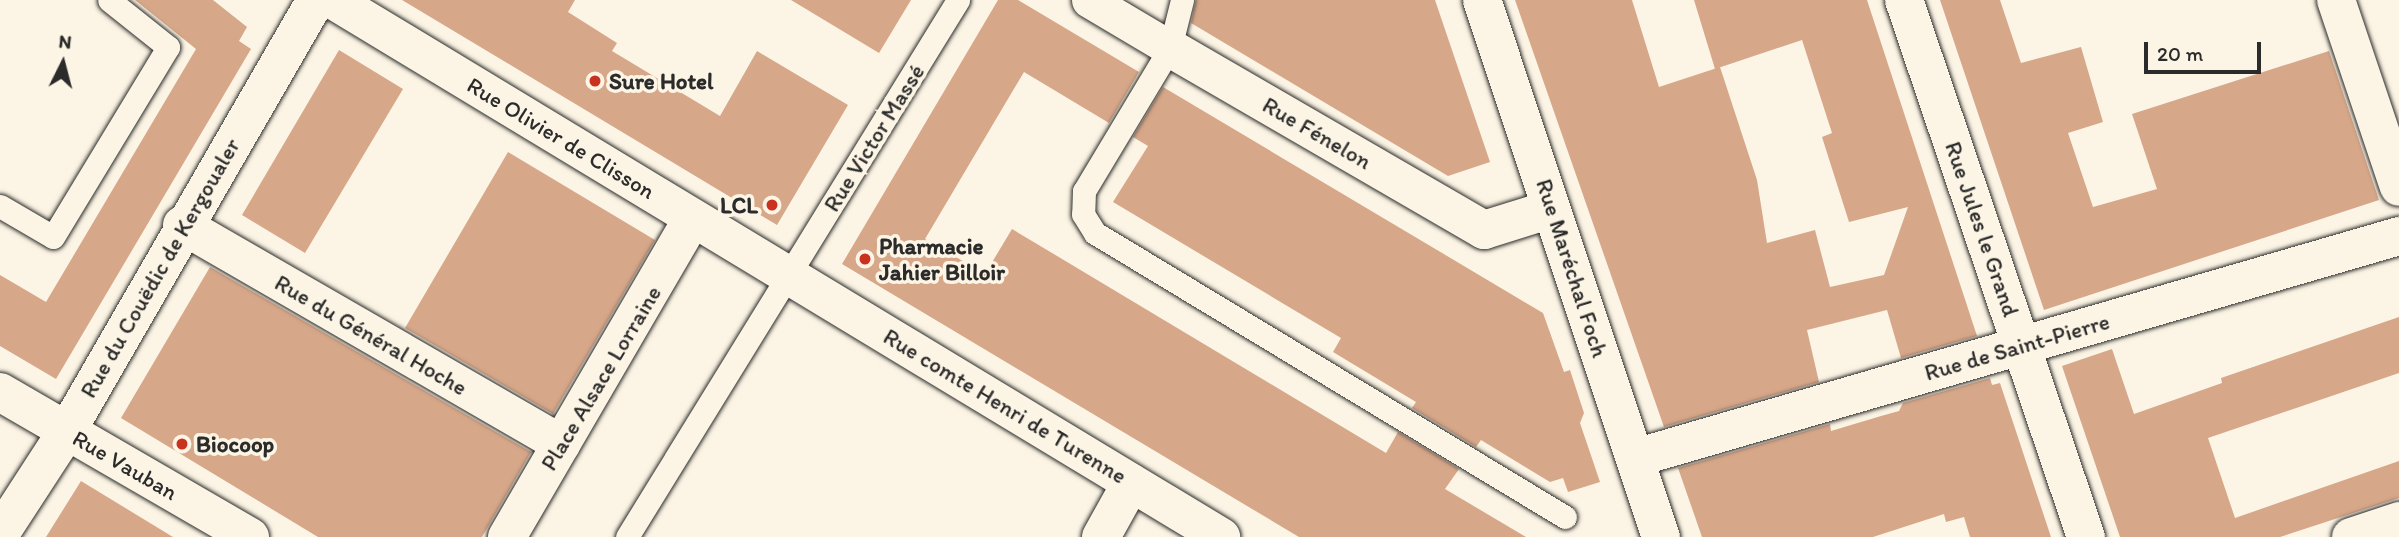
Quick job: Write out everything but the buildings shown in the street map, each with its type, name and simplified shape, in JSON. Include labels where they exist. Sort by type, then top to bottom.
[{"type":"street","name":"Rue du Couëdic de Kergoualer","points":[[0,534],[67,431],[182,225],[316,0]]},
{"type":"street","name":"Rue Olivier de Clisson","points":[[333,0],[789,276]]},
{"type":"street","name":"Rue Fénelon","points":[[1089,0],[1484,230],[1551,209]]},
{"type":"street","name":"Rue Maréchal Foch","points":[[1482,0],[1661,537]]},
{"type":"street","name":"Rue Jules le Grand","points":[[1904,0],[2086,537]]},
{"type":"street","points":[[2336,0],[2399,187]]},
{"type":"street","name":"Place Alsace Lorraine","points":[[507,537],[694,218]]},
{"type":"street","name":"Rue du Général Hoche","points":[[182,225],[561,444]]},
{"type":"street","name":"Rue de Saint-Pierre","points":[[1635,458],[2399,236]]},
{"type":"street","name":"Rue comte Henri de Turenne","points":[[789,276],[1221,537]]},
{"type":"street","name":"Rue Vauban","points":[[0,392],[250,537]]},
{"type":"street","points":[[1101,537],[1131,483]]},
{"type":"street","points":[[2351,537],[2399,521]]},
{"type":"lane","points":[[0,206],[53,237],[168,47],[109,0]]},
{"type":"lane","name":"Rue Victor Massé","points":[[789,276],[958,0]]},
{"type":"lane","points":[[1182,0],[1170,48],[1084,191],[1083,214],[1095,233],[1565,517]]},
{"type":"lane","points":[[626,537],[789,276]]},
{"type":"place","name":"Sure Hotel","points":[[595,81]]},
{"type":"place","name":"LCL","points":[[772,205]]},
{"type":"place","name":"Pharmacie Jahier Billoir","points":[[865,259]]},
{"type":"place","name":"Biocoop","points":[[182,444]]}]
